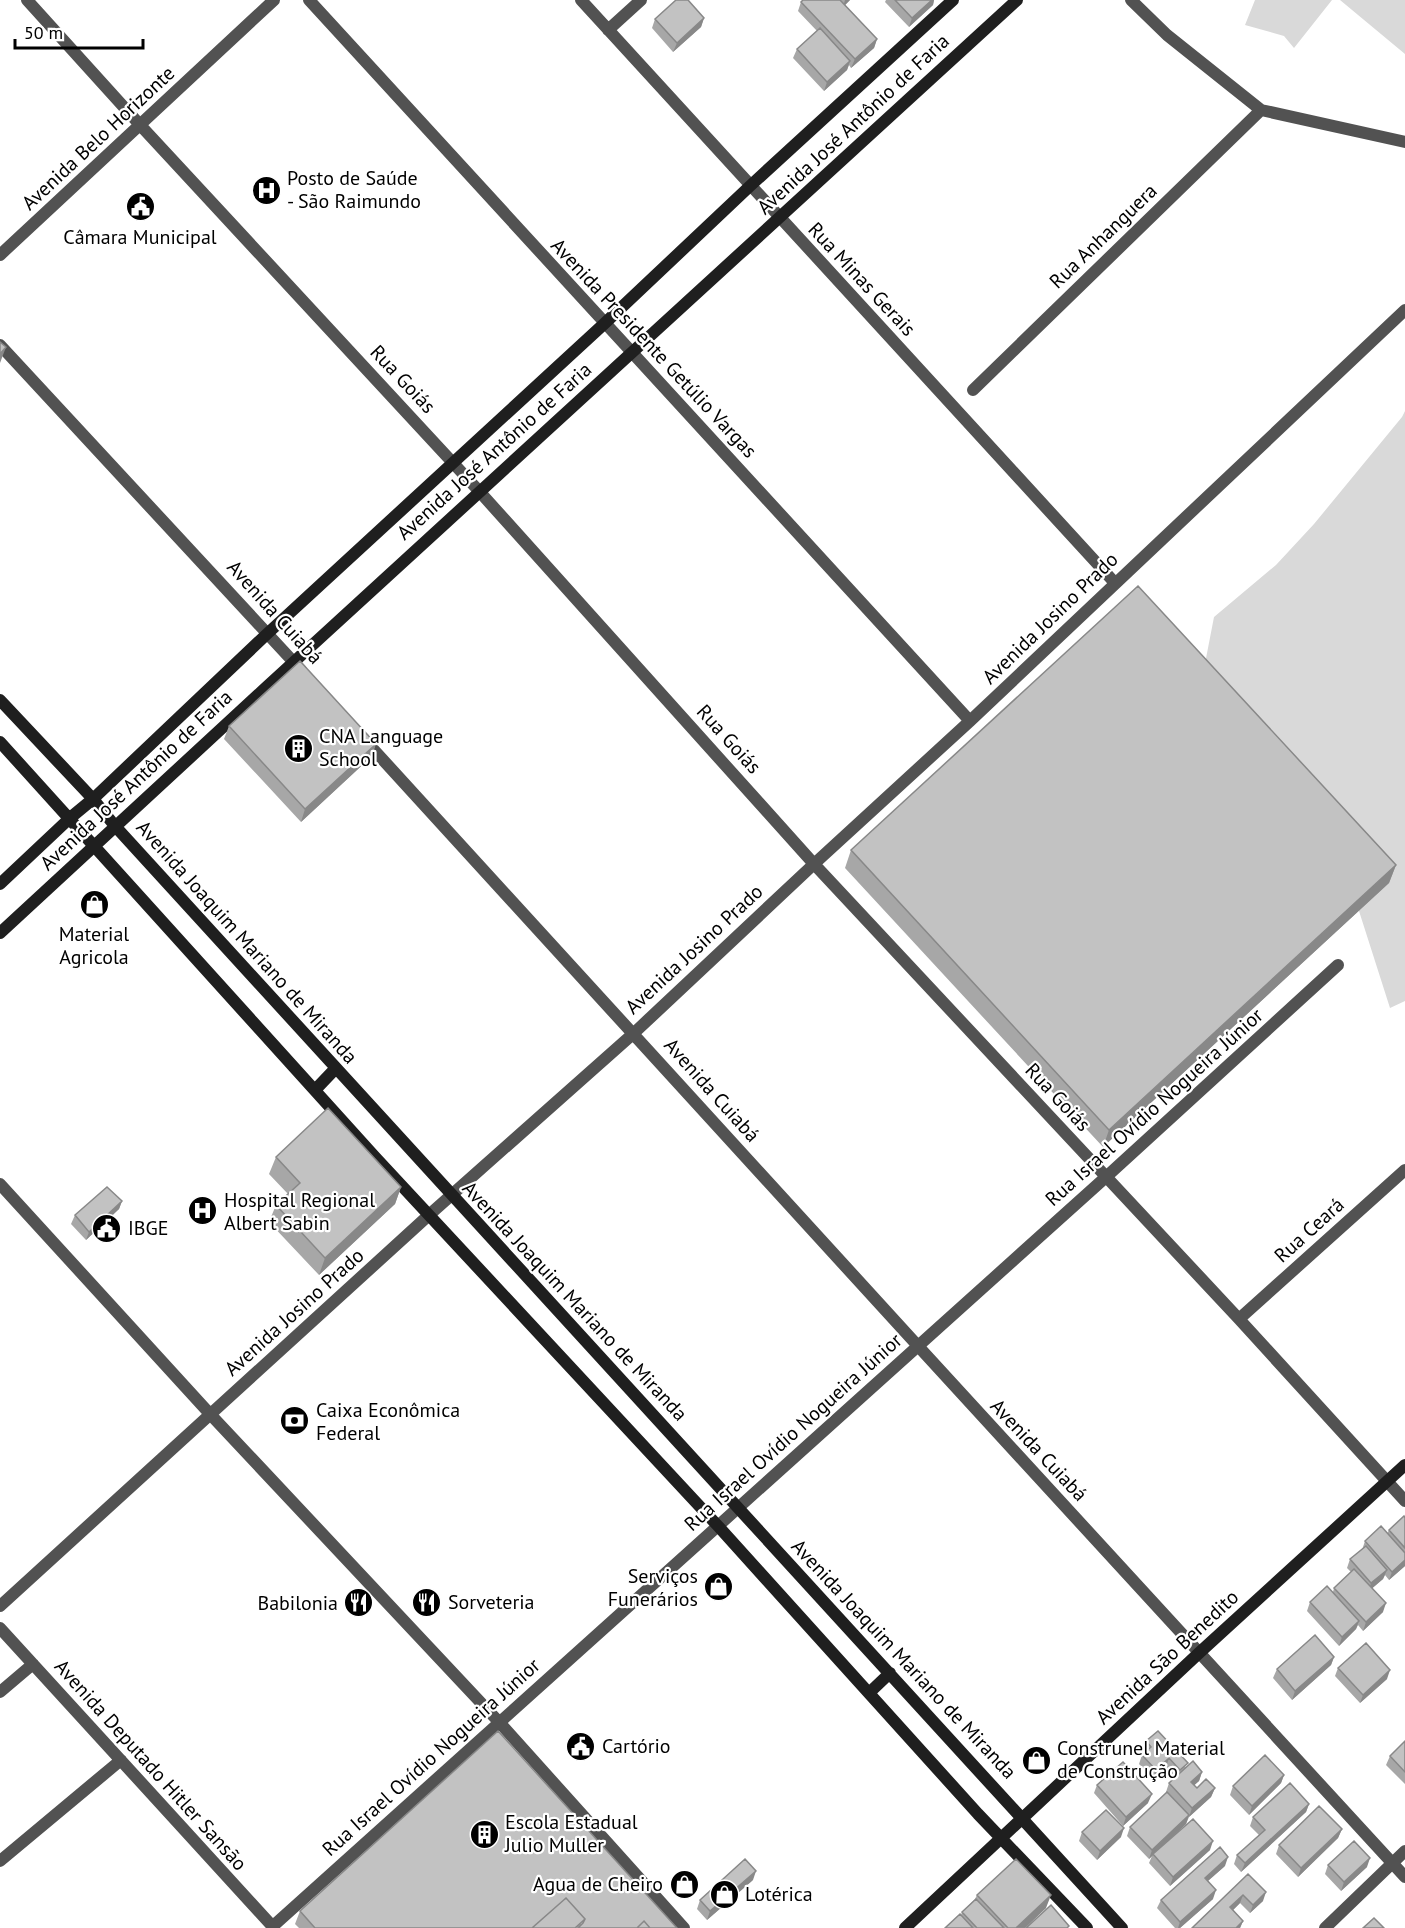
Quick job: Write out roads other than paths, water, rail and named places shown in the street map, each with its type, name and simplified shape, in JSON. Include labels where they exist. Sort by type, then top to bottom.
[{"type":"street","name":"Rua Goiás","points":[[27,0],[453,462],[814,864],[1239,1319],[1405,1502]]},
{"type":"street","name":"Avenida Belo Horizonte","points":[[0,255],[274,0]]},
{"type":"street","name":"Avenida Presidente Getúlio Vargas","points":[[309,0],[970,721]]},
{"type":"street","name":"Rua Minas Gerais","points":[[581,0],[1115,583]]},
{"type":"street","points":[[608,30],[641,0]]},
{"type":"street","name":"Avenida José Antônio de Faria","points":[[0,884],[953,0]]},
{"type":"street","name":"Avenida José Antônio de Faria","points":[[0,933],[293,661],[1017,0]]},
{"type":"street","points":[[1131,0],[1167,35],[1261,110],[1405,142]]},
{"type":"street","name":"Rua Anhanguera","points":[[973,390],[1261,110]]},
{"type":"street","name":"Avenida Josino Prado","points":[[0,1606],[451,1195],[633,1033],[970,721],[1405,310]]},
{"type":"street","name":"Avenida Cuiabá","points":[[0,345],[309,679]]},
{"type":"street","name":"Avenida Joaquim Mariano de Miranda","points":[[0,700],[93,799],[451,1195],[1122,1928]]},
{"type":"street","name":"Avenida Cuiabá","points":[[357,730],[1405,1877]]},
{"type":"street","points":[[0,742],[429,1215],[1087,1928]]},
{"type":"street","name":"Rua Israel Ovídio Nogueira Júnior","points":[[273,1927],[1106,1177],[1338,965]]},
{"type":"street","points":[[315,1090],[336,1068]]},
{"type":"street","name":"Rua Ceará","points":[[1239,1319],[1405,1170]]},
{"type":"street","points":[[0,1184],[210,1414],[499,1722],[684,1928]]},
{"type":"street","name":"Avenida São Benedito","points":[[905,1928],[1199,1653],[1405,1465]]},
{"type":"street","name":"Avenida Deputado Hitler Sansão","points":[[0,1628],[273,1927]]},
{"type":"street","points":[[0,1692],[33,1664]]},
{"type":"street","points":[[869,1694],[890,1673]]},
{"type":"street","points":[[0,1861],[121,1760]]},
{"type":"street","points":[[1325,1928],[1405,1851]]},
{"type":"place","name":"Posto de Saúde - São Raimundo","points":[[266,190]]},
{"type":"place","name":"Câmara Municipal","points":[[140,206]]},
{"type":"place","name":"CNA Language School","points":[[298,748]]},
{"type":"place","name":"Material Agricola","points":[[94,904]]},
{"type":"place","name":"Hospital Regional Albert Sabin","points":[[203,1211]]},
{"type":"place","name":"IBGE","points":[[107,1228]]},
{"type":"place","name":"Caixa Econômica Federal","points":[[295,1421]]},
{"type":"place","name":"Serviços Funerários","points":[[719,1587]]},
{"type":"place","name":"Sorveteria","points":[[427,1602]]},
{"type":"place","name":"Babilonia","points":[[359,1603]]},
{"type":"place","name":"Cartório","points":[[581,1746]]},
{"type":"place","name":"Construnel Material de Construção","points":[[1036,1760]]},
{"type":"place","name":"Escola Estadual Julio Muller","points":[[484,1834]]},
{"type":"place","name":"Agua de Cheiro","points":[[684,1884]]},
{"type":"place","name":"Lotérica","points":[[724,1894]]}]
